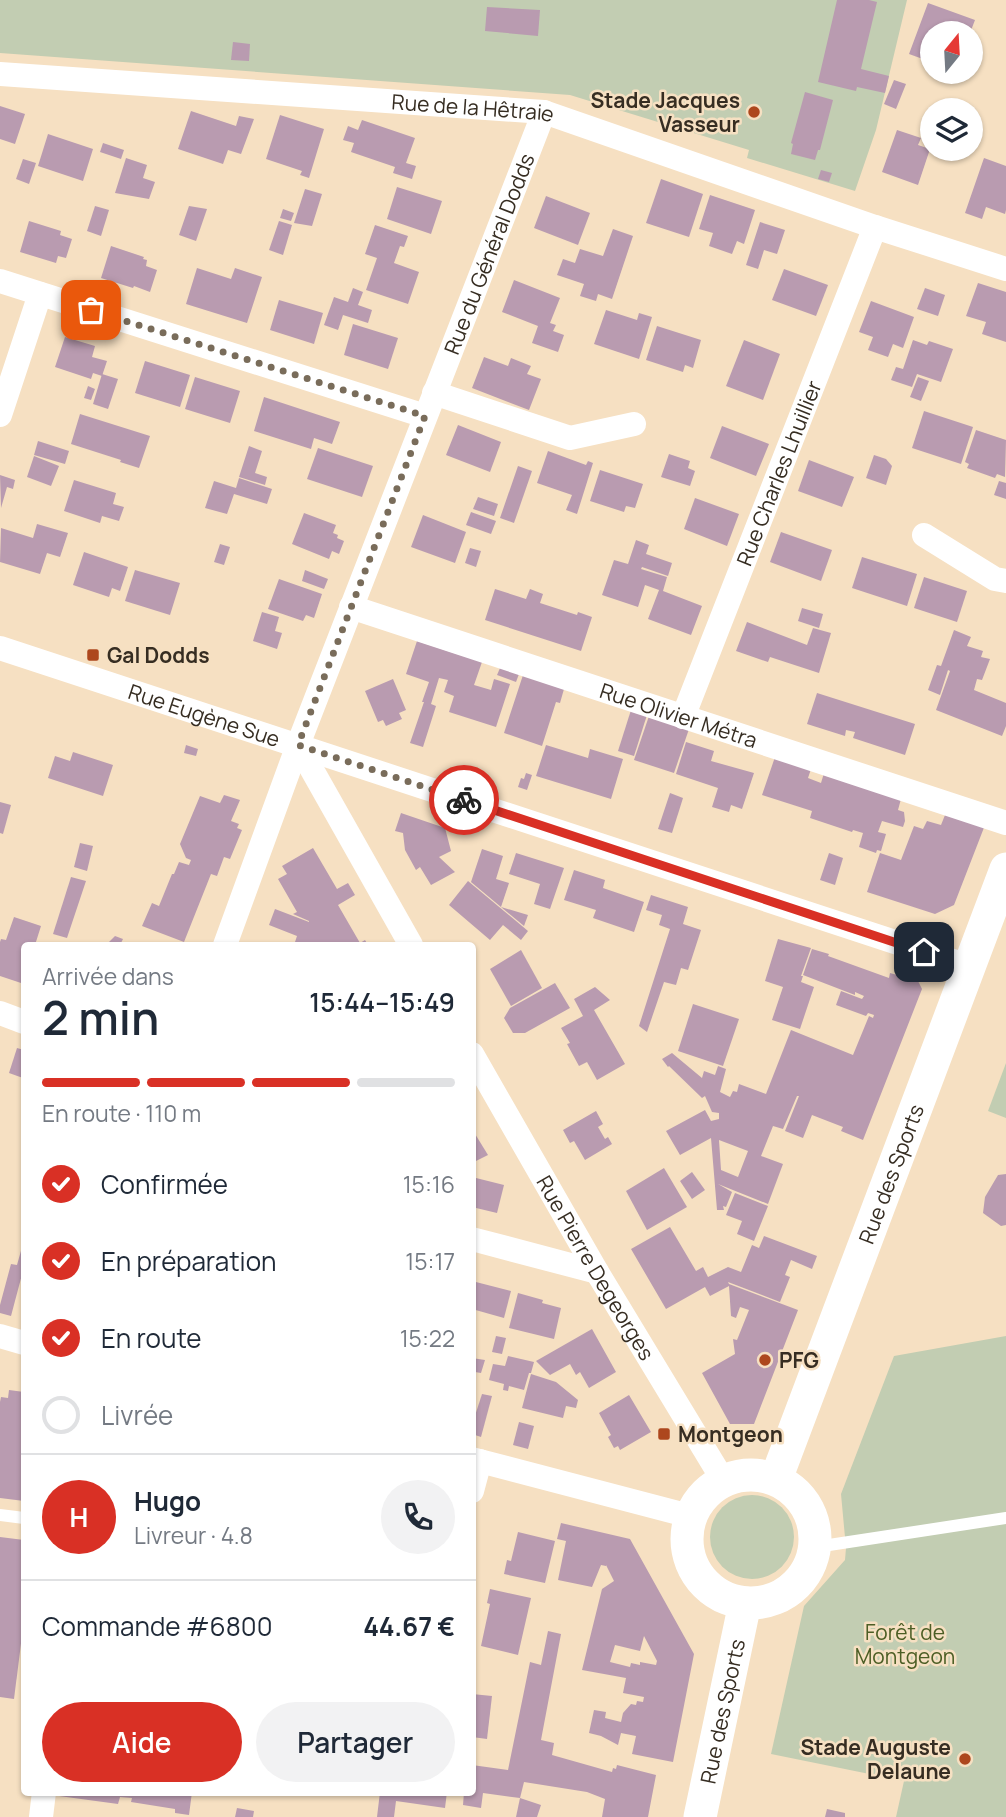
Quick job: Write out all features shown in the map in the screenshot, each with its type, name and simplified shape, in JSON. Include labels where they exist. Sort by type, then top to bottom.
[{"type":"street","name":"Rue de la Hêtraie","points":[[0,74],[544,112],[875,227],[1006,269]]},
{"type":"street","name":"Rue du Général Dodds","points":[[226,942],[298,745],[544,112]]},
{"type":"street","name":"Rue Charles Lhuillier","points":[[683,717],[875,227]]},
{"type":"street","points":[[0,281],[429,405],[570,438],[634,424]]},
{"type":"street","points":[[0,415],[40,294]]},
{"type":"street","points":[[924,535],[995,579],[1006,581]]},
{"type":"street","name":"Rue Olivier Métra","points":[[351,607],[1006,823]]},
{"type":"street","name":"Rue Eugène Sue","points":[[0,648],[968,966]]},
{"type":"street","points":[[298,745],[409,942]]},
{"type":"street","name":"Rue des Sports","points":[[776,1479],[1006,869]]},
{"type":"street","points":[[0,1013],[21,1020]]},
{"type":"street","name":"Rue Pierre Degeorges","points":[[476,1061],[597,1272],[723,1480]]},
{"type":"street","points":[[476,1240],[597,1272]]},
{"type":"street","points":[[0,1336],[21,1342]]},
{"type":"street","points":[[476,1460],[690,1516]]},
{"type":"street","points":[[758,1474],[776,1479],[790,1487],[802,1499],[811,1514],[816,1530],[816,1547],[810,1566],[799,1583],[783,1595],[764,1602],[744,1603],[728,1599],[713,1591],[692,1565],[687,1549],[690,1516],[709,1489],[723,1480],[758,1474]]},
{"type":"street","name":"Rue des Sports","points":[[699,1817],[744,1603]]},
{"type":"street","points":[[41,1817],[44,1796]]},
{"type":"lane","points":[[0,1515],[21,1518]]},
{"type":"lane","points":[[816,1547],[1006,1518]]},
{"type":"green space","name":"Stade Jacques Vasseur","points":[[0,0],[907,0],[876,130],[855,191],[747,158],[749,150],[570,95],[0,53]]},
{"type":"green space","points":[[1006,1063],[1006,1118],[988,1111]]},
{"type":"green space","name":"Forêt de Montgeon","points":[[1006,1336],[1006,1817],[896,1817],[904,1781],[771,1754],[804,1606],[845,1560],[841,1494],[894,1356]]},
{"type":"green space","points":[[752,1495],[768,1498],[782,1507],[791,1521],[794,1537],[791,1553],[782,1567],[768,1576],[752,1579],[736,1576],[722,1567],[713,1553],[710,1537],[713,1521],[722,1507],[736,1498]]},
{"type":"building","points":[[837,0],[877,2],[861,69],[889,76],[885,93],[857,87],[856,91],[818,82]]},
{"type":"building","points":[[928,3],[975,20],[975,21],[921,21]]},
{"type":"building","points":[[487,7],[540,10],[538,36],[485,31]]},
{"type":"building","points":[[920,24],[920,58],[909,54]]},
{"type":"building","points":[[233,42],[250,44],[249,61],[231,60]]},
{"type":"building","points":[[894,80],[906,84],[896,109],[884,104]]},
{"type":"building","points":[[805,92],[833,100],[815,160],[791,154],[791,143]]},
{"type":"building","points":[[0,106],[25,114],[15,144],[0,139]]},
{"type":"building","points":[[191,111],[236,126],[239,116],[254,119],[241,154],[228,150],[223,164],[178,149]]},
{"type":"building","points":[[280,115],[324,129],[309,178],[300,175],[302,171],[266,159]]},
{"type":"building","points":[[362,120],[415,138],[406,163],[416,166],[412,179],[393,173],[395,167],[351,152],[354,143],[343,140],[348,126],[358,130]]},
{"type":"building","points":[[897,130],[920,138],[920,161],[926,161],[918,185],[882,172]]},
{"type":"building","points":[[48,134],[93,149],[83,181],[38,166]]},
{"type":"building","points":[[103,143],[124,150],[121,159],[100,152]]},
{"type":"building","points":[[126,158],[147,165],[143,178],[155,182],[149,199],[115,193]]},
{"type":"building","points":[[984,158],[1006,166],[1006,210],[1005,214],[986,207],[982,219],[965,213]]},
{"type":"building","points":[[23,159],[36,163],[29,184],[16,179]]},
{"type":"building","points":[[821,170],[832,173],[829,182],[818,179]]},
{"type":"building","points":[[661,179],[703,194],[689,237],[646,223]]},
{"type":"building","points":[[397,187],[442,201],[431,234],[387,219]]},
{"type":"building","points":[[305,189],[322,194],[312,226],[294,223]]},
{"type":"building","points":[[710,195],[755,210],[744,244],[737,241],[732,254],[709,246],[713,233],[699,229]]},
{"type":"building","points":[[546,196],[590,213],[578,245],[534,228]]},
{"type":"building","points":[[95,206],[109,210],[101,236],[87,231]]},
{"type":"building","points":[[189,206],[207,209],[196,241],[179,235]]},
{"type":"building","points":[[283,209],[294,213],[291,221],[280,218]]},
{"type":"building","points":[[29,221],[61,231],[60,235],[72,239],[66,258],[58,256],[56,263],[20,252]]},
{"type":"building","points":[[279,221],[292,225],[283,255],[269,250]]},
{"type":"building","points":[[760,222],[785,230],[777,254],[764,250],[758,269],[746,265]]},
{"type":"building","points":[[375,225],[408,236],[404,247],[400,246],[394,263],[419,272],[408,304],[366,290],[377,258],[365,254]]},
{"type":"building","points":[[613,229],[633,236],[612,299],[598,294],[596,301],[580,296],[584,284],[557,275],[563,259],[575,263],[580,249],[603,256]]},
{"type":"building","points":[[111,246],[144,257],[143,259],[147,260],[146,266],[157,270],[150,292],[101,278]]},
{"type":"building","points":[[197,268],[231,279],[235,268],[262,277],[247,323],[186,304]]},
{"type":"building","points":[[784,269],[828,285],[816,316],[772,300]]},
{"type":"building","points":[[514,280],[560,298],[550,323],[556,325],[553,331],[564,335],[558,352],[532,343],[538,326],[502,312]]},
{"type":"building","points":[[978,283],[1006,292],[1006,342],[982,334],[986,322],[966,316]]},
{"type":"building","points":[[353,288],[363,292],[358,305],[372,310],[368,323],[343,315],[338,330],[324,325],[334,297],[348,302]]},
{"type":"building","points":[[925,288],[945,295],[938,316],[917,309]]},
{"type":"building","points":[[279,300],[323,313],[314,344],[270,330]]},
{"type":"building","points":[[871,301],[914,317],[903,348],[893,344],[888,357],[868,350],[873,337],[859,332]]},
{"type":"building","points":[[606,310],[637,320],[639,313],[652,317],[639,359],[594,344]]},
{"type":"building","points":[[353,324],[398,338],[388,369],[344,355]]},
{"type":"building","points":[[657,326],[701,340],[693,368],[685,365],[683,372],[646,360]]},
{"type":"building","points":[[65,337],[95,346],[92,357],[107,361],[102,376],[93,373],[91,379],[55,367]]},
{"type":"building","points":[[744,340],[780,354],[763,400],[726,386]]},
{"type":"building","points":[[913,340],[927,345],[929,341],[953,349],[941,382],[917,374],[912,387],[891,380],[896,367],[903,369]]},
{"type":"building","points":[[484,357],[508,366],[511,358],[531,366],[527,374],[541,379],[529,410],[472,388]]},
{"type":"building","points":[[145,361],[190,375],[180,407],[135,393]]},
{"type":"building","points":[[102,374],[118,379],[108,409],[93,404]]},
{"type":"building","points":[[195,377],[240,391],[230,423],[185,409]]},
{"type":"building","points":[[918,377],[929,381],[921,401],[910,397]]},
{"type":"building","points":[[88,386],[95,389],[91,400],[84,398]]},
{"type":"building","points":[[264,397],[340,422],[332,444],[314,438],[311,449],[254,431]]},
{"type":"building","points":[[924,411],[973,427],[961,464],[912,448]]},
{"type":"building","points":[[80,414],[150,436],[139,468],[71,444]]},
{"type":"building","points":[[458,425],[501,442],[490,472],[446,455]]},
{"type":"building","points":[[722,426],[769,444],[756,476],[710,458]]},
{"type":"building","points":[[976,430],[1006,440],[1005,477],[997,474],[995,478],[967,468],[969,464],[965,462]]},
{"type":"building","points":[[38,441],[69,451],[65,464],[34,455]]},
{"type":"building","points":[[249,446],[262,451],[255,473],[267,477],[265,485],[239,477]]},
{"type":"building","points":[[318,448],[373,466],[362,497],[307,479]]},
{"type":"building","points":[[548,451],[586,465],[588,461],[593,463],[577,514],[566,510],[572,495],[537,483]]},
{"type":"building","points":[[669,454],[690,461],[688,468],[695,471],[690,486],[661,477]]},
{"type":"building","points":[[874,455],[886,459],[892,466],[886,485],[866,478]]},
{"type":"building","points":[[34,456],[59,466],[51,486],[27,477]]},
{"type":"building","points":[[809,460],[854,477],[842,507],[798,491]]},
{"type":"building","points":[[518,466],[532,471],[514,523],[500,518]]},
{"type":"building","points":[[600,470],[643,484],[635,508],[626,506],[624,512],[590,501]]},
{"type":"building","points":[[0,475],[15,480],[13,489],[7,487],[1,508]]},
{"type":"building","points":[[239,478],[272,489],[267,504],[234,494],[227,514],[205,508],[214,481],[236,488]]},
{"type":"building","points":[[74,480],[116,493],[113,504],[124,507],[119,521],[102,516],[100,523],[64,511]]},
{"type":"building","points":[[999,481],[1006,483],[1006,499],[994,495]]},
{"type":"building","points":[[478,497],[498,504],[494,516],[473,509]]},
{"type":"building","points":[[695,498],[739,514],[727,546],[684,529]]},
{"type":"building","points":[[471,512],[496,521],[491,534],[466,525]]},
{"type":"building","points":[[304,513],[336,525],[333,533],[344,541],[339,554],[332,551],[329,559],[292,544]]},
{"type":"building","points":[[423,515],[466,532],[455,563],[411,547]]},
{"type":"building","points":[[37,524],[68,533],[60,557],[47,553],[40,574],[0,562],[1,528],[33,538]]},
{"type":"building","points":[[781,532],[832,550],[821,581],[770,562]]},
{"type":"building","points":[[636,540],[649,545],[646,554],[672,563],[668,576],[642,567],[641,569],[667,577],[663,591],[702,606],[691,635],[648,619],[659,590],[645,585],[638,607],[602,595],[614,560],[628,564]]},
{"type":"building","points":[[220,544],[230,547],[224,565],[214,562]]},
{"type":"building","points":[[470,548],[481,551],[476,567],[465,563]]},
{"type":"building","points":[[84,552],[128,567],[120,591],[112,588],[109,597],[73,585]]},
{"type":"building","points":[[862,557],[917,574],[907,606],[852,588]]},
{"type":"building","points":[[135,570],[180,583],[170,615],[125,601]]},
{"type":"building","points":[[305,570],[328,579],[324,589],[302,581]]},
{"type":"building","points":[[924,577],[967,591],[957,622],[914,608]]},
{"type":"building","points":[[279,579],[322,594],[314,618],[306,615],[303,621],[268,609]]},
{"type":"building","points":[[495,589],[526,599],[530,589],[543,594],[540,603],[592,617],[581,651],[485,620]]},
{"type":"building","points":[[802,608],[823,614],[819,628],[798,621]]},
{"type":"building","points":[[262,612],[279,617],[275,631],[282,633],[277,649],[253,641]]},
{"type":"building","points":[[747,622],[807,645],[813,628],[831,633],[819,673],[770,657],[768,662],[736,651]]},
{"type":"building","points":[[954,630],[971,637],[967,646],[983,651],[981,657],[990,659],[982,680],[977,679],[974,690],[1006,703],[1006,726],[1002,736],[936,710],[950,671],[948,670],[940,695],[928,690],[937,665],[941,666]]},
{"type":"building","points":[[417,641],[482,662],[474,685],[491,690],[494,679],[510,684],[496,727],[449,712],[454,696],[444,692],[448,680],[439,678],[431,704],[436,706],[423,747],[410,743],[429,682],[406,674]]},
{"type":"building","points":[[500,668],[519,674],[516,682],[497,675]]},
{"type":"building","points":[[523,675],[564,689],[560,703],[556,702],[542,746],[504,733]]},
{"type":"building","points":[[393,679],[406,710],[399,713],[402,719],[386,726],[383,720],[378,722],[365,691]]},
{"type":"building","points":[[817,693],[915,724],[905,755],[853,738],[855,732],[846,730],[845,736],[807,724]]},
{"type":"building","points":[[631,710],[647,715],[634,756],[618,751]]},
{"type":"building","points":[[649,716],[689,729],[674,773],[634,760]]},
{"type":"building","points":[[686,742],[714,751],[711,761],[754,773],[742,809],[731,805],[729,812],[712,807],[718,788],[676,774]]},
{"type":"building","points":[[186,745],[198,749],[196,756],[184,753]]},
{"type":"building","points":[[546,745],[588,758],[590,749],[623,759],[611,799],[536,776]]},
{"type":"building","points":[[73,752],[113,765],[103,796],[48,778],[55,756],[70,761]]},
{"type":"building","points":[[775,757],[811,769],[808,778],[821,783],[824,773],[901,799],[898,810],[904,812],[903,827],[882,821],[878,832],[886,834],[881,851],[877,850],[876,853],[859,847],[863,833],[810,818],[812,811],[762,795]]},
{"type":"building","points":[[526,773],[532,775],[527,790],[518,787]]},
{"type":"building","points":[[670,793],[683,798],[672,833],[658,829]]},
{"type":"building","points":[[224,795],[240,800],[231,821],[239,824],[237,828],[242,830],[230,859],[224,857],[217,876],[211,874],[184,942],[142,926],[152,903],[159,906],[179,862],[189,865],[191,860],[186,858],[180,844],[200,796],[220,803]]},
{"type":"building","points":[[0,802],[11,805],[3,834],[0,833]]},
{"type":"building","points":[[947,810],[985,825],[954,905],[935,914],[867,892],[880,853],[901,860],[914,826],[923,829],[927,821],[941,825]]},
{"type":"building","points":[[401,813],[445,828],[451,851],[439,857],[455,872],[431,885],[420,867],[416,870],[405,850],[403,833],[395,831]]},
{"type":"building","points":[[80,843],[93,846],[87,871],[74,867]]},
{"type":"building","points":[[313,848],[337,889],[348,883],[355,895],[338,905],[359,942],[295,942],[297,936],[269,925],[275,909],[309,922],[293,914],[297,912],[278,879],[287,874],[282,866]]},
{"type":"building","points":[[482,849],[503,856],[496,879],[509,883],[501,907],[471,882]]},
{"type":"building","points":[[516,853],[564,868],[550,909],[534,904],[540,884],[509,874]]},
{"type":"building","points":[[829,853],[843,858],[835,885],[820,880]]},
{"type":"building","points":[[574,870],[605,880],[603,888],[644,902],[634,932],[593,918],[596,910],[564,900]]},
{"type":"building","points":[[71,877],[86,881],[67,938],[53,934]]},
{"type":"building","points":[[468,881],[528,931],[521,940],[503,925],[490,940],[449,905]]},
{"type":"building","points":[[651,895],[688,907],[683,924],[701,930],[688,970],[681,968],[676,985],[664,982],[647,1032],[639,1026],[670,929],[659,925],[662,915],[646,910]]},
{"type":"building","points":[[501,907],[528,915],[524,926]]},
{"type":"building","points":[[14,917],[41,926],[36,942],[21,942],[21,983],[0,976],[0,942],[1,939],[6,940]]},
{"type":"building","points":[[115,936],[123,939],[122,942],[109,942]]},
{"type":"building","points":[[778,939],[811,948],[801,982],[814,987],[800,1029],[772,1020],[783,987],[765,981]]},
{"type":"building","points":[[812,949],[889,978],[890,973],[918,981],[922,989],[863,1140],[841,1131],[843,1127],[812,1115],[803,1138],[785,1131],[797,1096],[783,1129],[773,1126],[761,1156],[783,1164],[768,1204],[718,1184],[732,1192],[726,1207],[723,1206],[724,1210],[717,1210],[711,1138],[680,1155],[666,1131],[705,1110],[711,1121],[719,1119],[719,1113],[712,1112],[705,1096],[702,1098],[662,1059],[672,1053],[702,1078],[704,1071],[715,1075],[718,1066],[726,1069],[720,1092],[730,1097],[733,1091],[737,1092],[739,1084],[766,1094],[791,1030],[853,1055],[869,1016],[873,1018],[874,1015],[868,1013],[866,1016],[836,1005],[841,991],[862,999],[864,996],[803,975]],"holes":[[[719,1140],[748,1151],[738,1177],[721,1170]]]},
{"type":"building","points":[[521,950],[542,988],[511,1006],[490,969]]},
{"type":"building","points":[[555,983],[570,1008],[525,1033],[513,1033],[504,1018],[510,1008]]},
{"type":"building","points":[[595,987],[610,1000],[594,1010],[625,1064],[597,1080],[587,1062],[579,1066],[561,1028],[583,1016],[574,999]]},
{"type":"building","points":[[693,1004],[739,1019],[723,1066],[678,1051]]},
{"type":"building","points":[[17,1048],[21,1049],[21,1077],[9,1073]]},
{"type":"building","points":[[596,1111],[603,1124],[598,1127],[605,1139],[608,1137],[612,1144],[585,1160],[574,1141],[570,1143],[563,1130]]},
{"type":"building","points":[[476,1136],[488,1155],[476,1161]]},
{"type":"building","points":[[664,1168],[687,1207],[647,1230],[626,1191]]},
{"type":"building","points":[[692,1172],[705,1190],[692,1199],[680,1181]]},
{"type":"building","points":[[1006,1174],[1006,1225],[1001,1226],[983,1213],[985,1197],[998,1175]]},
{"type":"building","points":[[476,1178],[504,1185],[497,1213],[476,1208]]},
{"type":"building","points":[[735,1193],[768,1206],[754,1241],[737,1234],[742,1221],[726,1215]]},
{"type":"building","points":[[670,1227],[696,1271],[703,1267],[708,1277],[728,1267],[741,1272],[752,1245],[759,1248],[764,1236],[817,1256],[812,1269],[791,1260],[785,1275],[790,1277],[780,1302],[728,1282],[798,1310],[754,1424],[730,1424],[702,1373],[735,1354],[733,1339],[737,1340],[749,1310],[740,1307],[736,1318],[731,1316],[729,1286],[710,1296],[705,1287],[666,1309],[631,1249]]},
{"type":"building","points":[[21,1251],[21,1278],[11,1316],[0,1313],[0,1305],[11,1264],[17,1265]]},
{"type":"building","points":[[476,1282],[511,1291],[504,1318],[476,1310]]},
{"type":"building","points":[[518,1293],[561,1308],[554,1339],[509,1328]]},
{"type":"building","points":[[592,1329],[616,1372],[589,1388],[580,1372],[576,1375],[570,1364],[550,1375],[536,1361]]},
{"type":"building","points":[[496,1336],[506,1338],[502,1354],[492,1352]]},
{"type":"building","points":[[508,1356],[534,1362],[524,1390],[509,1386],[508,1391],[503,1390],[504,1384],[489,1380],[493,1364],[505,1366]]},
{"type":"building","points":[[476,1359],[485,1360],[481,1373],[476,1372]]},
{"type":"building","points":[[531,1374],[556,1382],[578,1400],[576,1408],[566,1406],[563,1418],[522,1408]]},
{"type":"building","points":[[9,1390],[21,1392],[21,1501],[0,1498],[0,1402],[1,1397],[8,1398]]},
{"type":"building","points":[[482,1394],[492,1396],[481,1437],[476,1435],[476,1413]]},
{"type":"building","points":[[629,1395],[651,1432],[620,1450],[618,1446],[614,1448],[608,1437],[611,1435],[599,1413]]},
{"type":"building","points":[[519,1422],[534,1426],[528,1449],[513,1445]]},
{"type":"building","points":[[561,1523],[630,1539],[694,1654],[673,1762],[632,1754],[636,1736],[621,1733],[618,1745],[589,1733],[594,1710],[606,1712],[605,1718],[621,1722],[623,1713],[631,1704],[643,1702],[644,1697],[623,1693],[626,1678],[582,1670],[602,1589],[614,1581],[606,1565],[601,1565],[592,1587],[558,1580],[566,1541],[557,1539]],"holes":[[[644,1636],[657,1661],[656,1665],[640,1662],[640,1665],[631,1663],[630,1667],[610,1662],[615,1645],[640,1651]]]},
{"type":"building","points":[[518,1532],[555,1541],[545,1583],[504,1574],[507,1560],[511,1561]]},
{"type":"building","points":[[0,1537],[21,1540],[21,1644],[14,1699],[0,1697]]},
{"type":"building","points":[[490,1589],[531,1598],[518,1655],[481,1646],[490,1604],[487,1603]]},
{"type":"building","points":[[548,1631],[561,1634],[541,1740],[554,1743],[552,1755],[612,1772],[617,1765],[656,1775],[648,1817],[602,1817],[605,1799],[587,1792],[524,1782],[520,1798],[483,1793],[481,1808],[463,1805],[464,1796],[476,1796],[476,1766],[508,1770],[530,1662],[541,1665]]},
{"type":"building","points":[[476,1694],[492,1696],[487,1739],[476,1738]]},
{"type":"building","points":[[59,1796],[191,1796],[189,1815],[175,1813],[175,1809],[131,1802],[132,1798],[120,1797],[118,1804]]},
{"type":"building","points":[[380,1796],[446,1796],[445,1808],[396,1801],[394,1817],[377,1817]]},
{"type":"building","points":[[520,1798],[541,1805],[537,1817],[516,1817]]},
{"type":"building","points":[[237,1808],[254,1811],[253,1817],[235,1817]]},
{"type":"building","points":[[827,1809],[845,1813],[845,1817],[825,1817]]},
{"type":"way so far","points":[[91,310],[425,416],[298,745],[464,800]]},
{"type":"place","name":"Stade Jacques Vasseur","points":[[754,112]]},
{"type":"place","name":"Gal Dodds","points":[[93,655]]},
{"type":"place","name":"PFG","points":[[765,1360]]},
{"type":"place","name":"Montgeon","points":[[664,1434]]},
{"type":"place","name":"Stade Auguste Delaune","points":[[965,1759]]},
{"type":"route","points":[[464,800],[924,952]]}]
